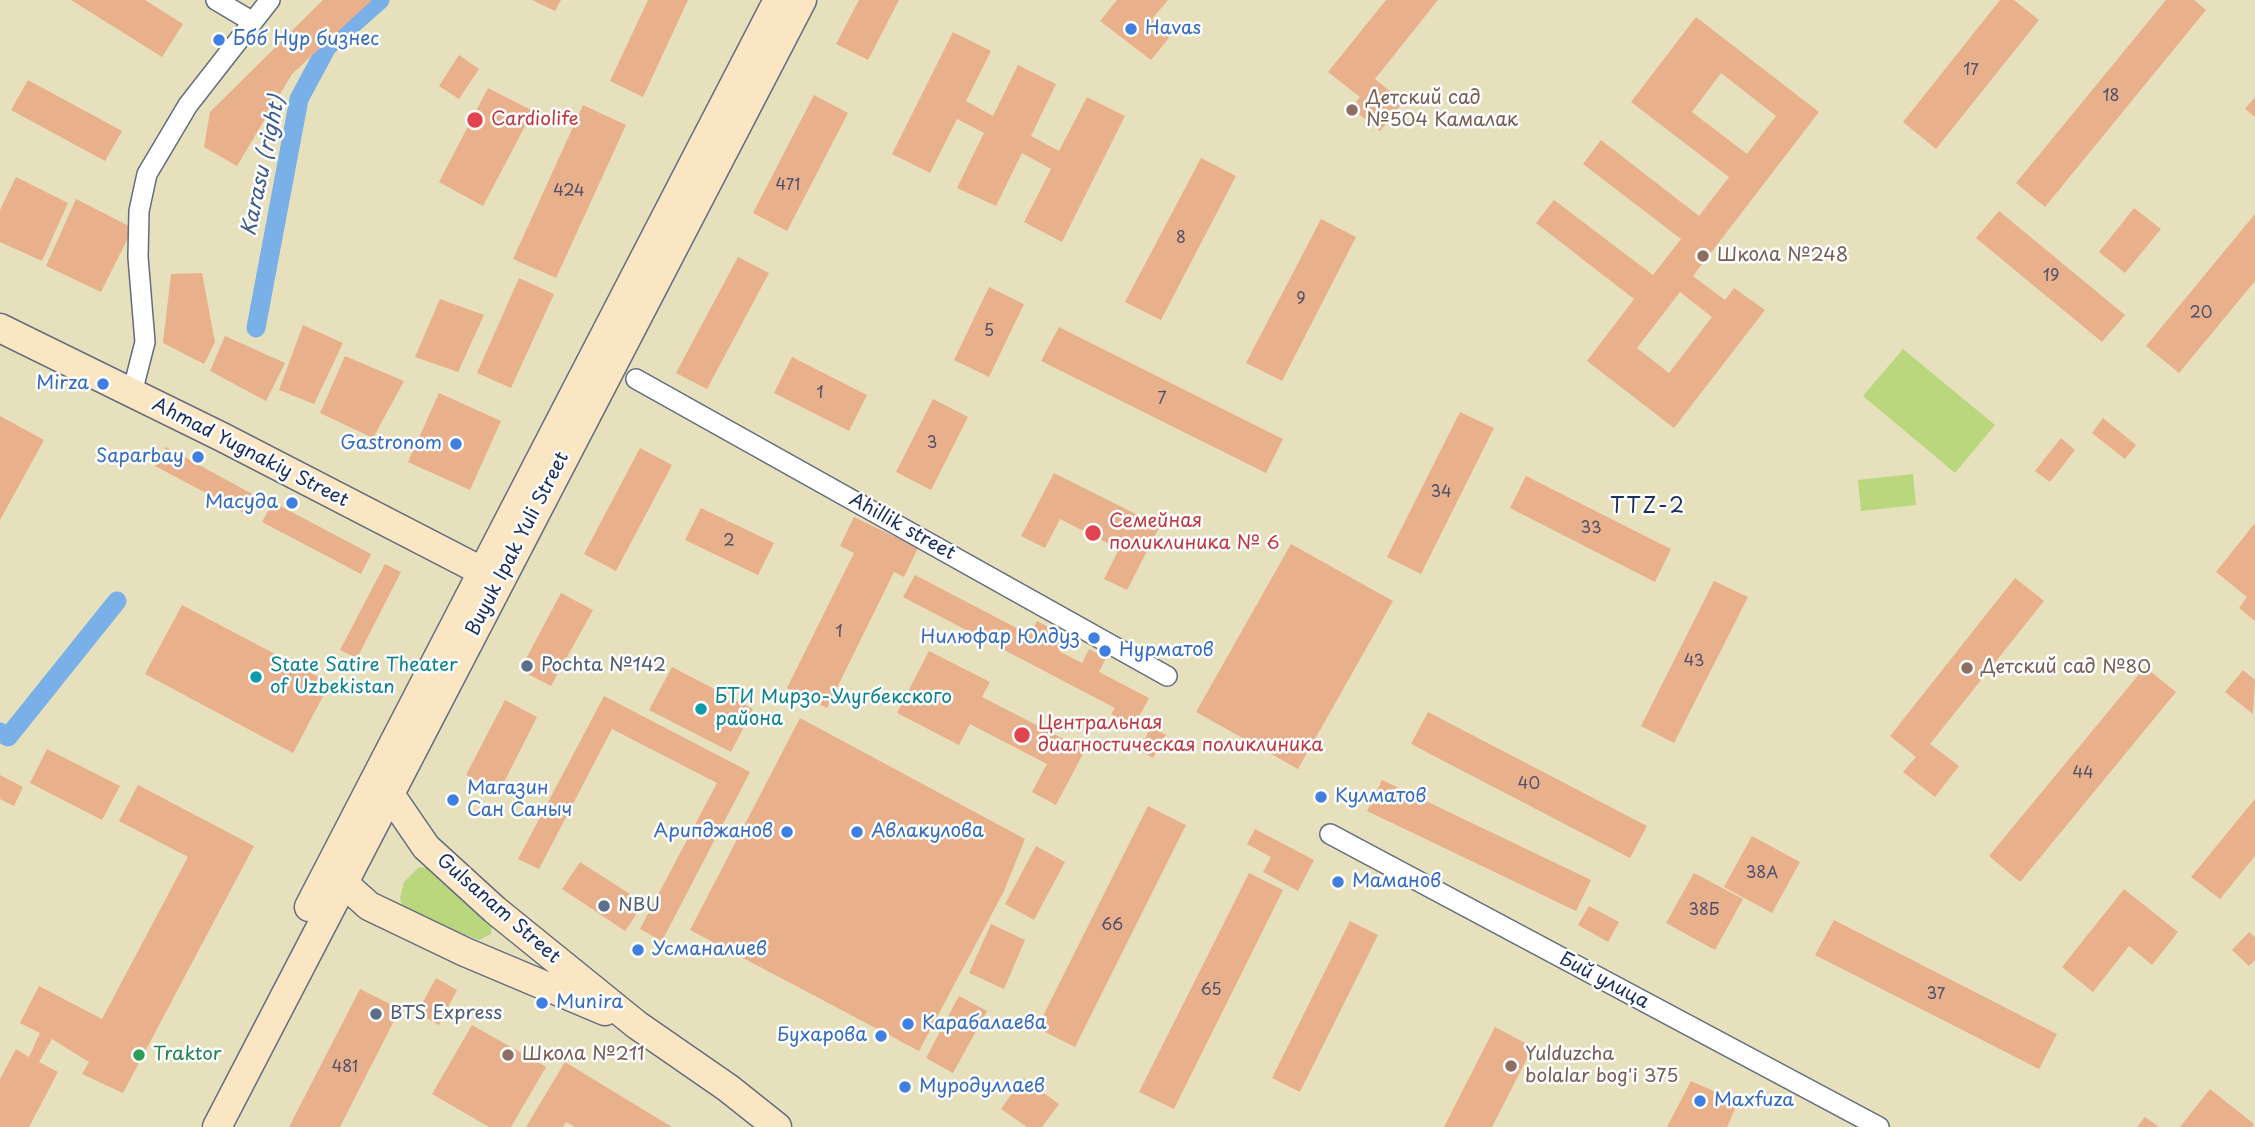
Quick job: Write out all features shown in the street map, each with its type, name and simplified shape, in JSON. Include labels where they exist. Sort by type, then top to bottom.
[{"type":"main road","name":"Buyuk Ipak Yuli Street","points":[[196,1127],[381,788],[778,0]]},
{"type":"main road","name":"Buyuk Ipak Yuli Street","points":[[490,575],[802,0]]},
{"type":"main road","name":"Ahmad Yugnakiy Street","points":[[0,328],[490,575]]},
{"type":"main road","name":"Gulsanam Street","points":[[381,788],[426,848],[495,910],[637,1025],[706,1072],[777,1127]]},
{"type":"main road","name":"Buyuk Ipak Yuli Street","points":[[216,1127],[335,876]]},
{"type":"main road","name":"Gulsanam Street","points":[[335,876],[369,906],[429,935],[637,1025]]},
{"type":"street","points":[[216,0],[253,22]]},
{"type":"street","points":[[132,393],[145,342],[138,257],[139,212],[147,174],[188,105],[271,0]]},
{"type":"street","name":"Ahillik street","points":[[636,379],[1167,676]]},
{"type":"street","name":"Бий улица","points":[[1330,834],[1879,1127]]},
{"type":"green space","points":[[1903,349],[1995,425],[1955,473],[1863,396]]},
{"type":"green space","points":[[1913,474],[1916,505],[1861,511],[1858,480]]},
{"type":"green space","points":[[419,867],[430,868],[492,925],[491,934],[479,940],[403,910],[400,898],[404,882]]},
{"type":"building","points":[[71,0],[145,0],[183,24],[162,57]]},
{"type":"building","points":[[323,0],[372,0],[292,74],[237,166],[204,147],[210,112]]},
{"type":"building","points":[[532,0],[561,0],[555,11]]},
{"type":"building","points":[[648,0],[688,0],[643,97],[610,81]]},
{"type":"building","points":[[859,0],[899,0],[868,60],[836,44]]},
{"type":"building","points":[[1117,0],[1168,0],[1152,19],[1172,34],[1151,60],[1100,21]]},
{"type":"building","points":[[1386,0],[1438,0],[1375,79],[1403,102],[1380,131],[1351,108],[1360,97],[1328,72]]},
{"type":"building","points":[[2000,0],[2014,0],[2039,20],[1936,149],[1903,122]]},
{"type":"building","points":[[2166,0],[2194,0],[2206,10],[2045,207],[2016,183]]},
{"type":"building","points":[[1696,17],[1819,112],[1693,276],[1725,300],[1734,288],[1765,310],[1674,428],[1587,361],[1634,299],[1536,223],[1554,200],[1653,275],[1681,239],[1583,164],[1601,140],[1699,216],[1729,177],[1631,102]],"holes":[[[1721,73],[1776,116],[1747,154],[1692,112]],[[1680,292],[1712,317],[1669,373],[1637,348]]]},
{"type":"building","points":[[953,32],[991,51],[966,101],[993,116],[1018,65],[1056,84],[1031,136],[1059,151],[1087,97],[1125,116],[1062,242],[1024,222],[1051,169],[1022,153],[996,206],[957,188],[984,133],[957,119],[930,173],[892,154]]},
{"type":"building","points":[[459,55],[479,69],[459,99],[439,86]]},
{"type":"building","points":[[28,80],[122,131],[105,161],[11,110]]},
{"type":"building","points":[[488,88],[533,111],[483,206],[439,182]]},
{"type":"building","points":[[814,95],[848,113],[787,231],[753,213]]},
{"type":"building","points":[[2255,97],[2255,117],[2245,109]]},
{"type":"building","points":[[583,105],[626,125],[556,278],[513,259]]},
{"type":"building","points":[[1201,158],[1236,176],[1161,320],[1125,302]]},
{"type":"building","points":[[16,177],[68,203],[42,261],[0,242],[0,210]]},
{"type":"building","points":[[76,199],[133,228],[101,292],[46,266]]},
{"type":"building","points":[[2134,208],[2161,229],[2125,273],[2099,252]]},
{"type":"building","points":[[1999,211],[2125,315],[2102,342],[1976,238]]},
{"type":"building","points":[[2255,214],[2255,281],[2179,373],[2146,346]]},
{"type":"building","points":[[1321,219],[1356,237],[1282,381],[1246,363]]},
{"type":"building","points":[[738,257],[769,273],[707,389],[676,373]]},
{"type":"building","points":[[202,273],[215,342],[204,364],[163,343],[171,274]]},
{"type":"building","points":[[519,278],[554,294],[511,388],[477,373]]},
{"type":"building","points":[[989,287],[1024,304],[989,377],[954,360]]},
{"type":"building","points":[[440,299],[484,315],[458,372],[415,357]]},
{"type":"building","points":[[303,325],[343,343],[314,404],[279,390]]},
{"type":"building","points":[[1059,327],[1283,439],[1266,473],[1041,361]]},
{"type":"building","points":[[225,336],[285,363],[266,401],[210,371]]},
{"type":"building","points":[[345,356],[404,381],[373,438],[320,413]]},
{"type":"building","points":[[792,357],[867,395],[849,431],[774,393]]},
{"type":"building","points":[[439,393],[501,421],[470,490],[408,462]]},
{"type":"building","points":[[933,399],[968,417],[931,490],[896,472]]},
{"type":"building","points":[[1460,412],[1494,428],[1421,574],[1387,557]]},
{"type":"building","points":[[0,416],[44,440],[0,520]]},
{"type":"building","points":[[2103,418],[2136,445],[2125,459],[2092,433]]},
{"type":"building","points":[[2061,438],[2075,450],[2050,482],[2035,471]]},
{"type":"building","points":[[166,447],[256,496],[246,514],[155,466]]},
{"type":"building","points":[[640,448],[672,465],[616,571],[584,554]]},
{"type":"building","points":[[1054,473],[1160,526],[1127,590],[1104,579],[1119,549],[1060,519],[1045,548],[1021,536]]},
{"type":"building","points":[[1526,476],[1671,549],[1655,582],[1510,508]]},
{"type":"building","points":[[273,502],[371,554],[361,574],[262,522]]},
{"type":"building","points":[[701,508],[774,543],[758,575],[685,540]]},
{"type":"building","points":[[854,517],[918,548],[904,577],[894,572],[827,708],[787,688],[854,553],[840,546]]},
{"type":"building","points":[[2255,523],[2255,621],[2239,608],[2247,597],[2216,572]]},
{"type":"building","points":[[1291,544],[1393,601],[1298,769],[1196,712]]},
{"type":"building","points":[[385,564],[401,572],[357,658],[340,650]]},
{"type":"building","points":[[915,575],[1030,635],[1037,621],[1067,637],[1059,651],[1082,663],[1089,649],[1106,658],[1099,672],[1149,698],[1134,726],[1111,714],[1115,708],[903,597]]},
{"type":"building","name":"Детский сад №80","points":[[2015,578],[2044,601],[1930,744],[1959,766],[1935,797],[1903,772],[1916,757],[1890,736]]},
{"type":"building","points":[[1714,581],[1748,597],[1674,743],[1641,726]]},
{"type":"building","points":[[561,593],[593,610],[551,686],[520,670]]},
{"type":"building","points":[[182,605],[330,683],[293,753],[145,674]]},
{"type":"building","name":"Центральная диагностическая поликлиника","points":[[929,651],[990,682],[982,697],[1085,750],[1056,805],[1032,792],[1047,764],[970,724],[959,745],[897,713]]},
{"type":"building","name":"БТИ Мирзо-Улугбекского района","points":[[672,667],[753,709],[731,752],[649,710]]},
{"type":"building","points":[[2145,667],[2176,692],[2020,882],[1989,856]]},
{"type":"building","points":[[2243,670],[2255,680],[2253,714],[2225,692]]},
{"type":"building","points":[[604,696],[750,772],[662,941],[640,929],[717,783],[612,729],[539,869],[518,859]]},
{"type":"building","points":[[505,700],[537,717],[499,792],[466,775]]},
{"type":"building","points":[[1428,712],[1647,826],[1630,858],[1411,744]]},
{"type":"building","points":[[800,718],[1025,839],[1004,891],[919,1051],[690,930]]},
{"type":"building","points":[[1151,727],[1166,735],[1153,758],[1139,750]]},
{"type":"building","points":[[47,749],[120,786],[102,820],[30,783]]},
{"type":"building","points":[[0,775],[23,787],[14,806],[0,799]]},
{"type":"building","points":[[1382,780],[1591,880],[1576,911],[1367,811]]},
{"type":"building","points":[[138,785],[254,846],[123,1093],[82,1074],[89,1062],[52,1039],[39,1062],[58,1072],[29,1127],[0,1127],[0,1079],[16,1049],[29,1057],[40,1033],[20,1023],[39,986],[102,1019],[188,857],[119,821]]},
{"type":"building","points":[[2255,799],[2255,856],[2220,899],[2191,877]]},
{"type":"building","points":[[1148,806],[1186,825],[1075,1047],[1037,1028]]},
{"type":"building","points":[[1255,829],[1314,860],[1298,891],[1263,872],[1271,857],[1247,844]]},
{"type":"building","points":[[1752,836],[1800,862],[1772,913],[1724,887]]},
{"type":"building","points":[[1036,846],[1065,862],[1034,920],[1005,904]]},
{"type":"building","points":[[580,862],[644,903],[625,931],[562,889]]},
{"type":"building","points":[[1249,873],[1283,890],[1174,1109],[1139,1092]]},
{"type":"building","points":[[1694,873],[1743,899],[1715,950],[1666,923]]},
{"type":"building","points":[[2124,889],[2178,932],[2152,965],[2129,946],[2093,992],[2062,967]]},
{"type":"building","points":[[1589,906],[1619,922],[1608,942],[1578,925]]},
{"type":"building","points":[[1834,920],[2057,1034],[2039,1069],[1815,955]]},
{"type":"building","points":[[1350,921],[1378,935],[1300,1092],[1272,1078]]},
{"type":"building","points":[[991,924],[1025,940],[1004,989],[969,973]]},
{"type":"building","points":[[2249,932],[2255,937],[2255,960],[2249,966],[2232,950]]},
{"type":"building","points":[[436,978],[457,990],[439,1025],[417,1013]]},
{"type":"building","points":[[360,989],[400,1009],[340,1127],[289,1127]]},
{"type":"building","points":[[959,996],[987,1011],[953,1073],[926,1058]]},
{"type":"building","points":[[472,1025],[546,1067],[511,1127],[489,1127],[432,1094]]},
{"type":"building","points":[[1495,1027],[1533,1047],[1492,1127],[1444,1127]]},
{"type":"building","points":[[565,1062],[672,1127],[575,1127],[566,1122],[563,1127],[526,1127]]},
{"type":"building","points":[[1023,1078],[1059,1104],[1042,1127],[1027,1127],[1001,1109]]},
{"type":"building","points":[[1691,1081],[1738,1102],[1727,1127],[1667,1127]]},
{"type":"building","points":[[2210,1089],[2254,1124],[2252,1127],[2180,1127]]},
{"type":"building","points":[[2145,1117],[2159,1127],[2137,1127]]},
{"type":"waterway","name":"Karasu (right)","points":[[256,328],[299,99],[327,47],[380,0]]},
{"type":"waterway","name":"Karasu (right)","points":[[0,732],[8,737],[117,601]]},
{"type":"place","name":"Havas","points":[[1131,29]]},
{"type":"place","name":"Ббб Нур бизнес","points":[[219,40]]},
{"type":"place","name":"Детский сад №504 Камалак","points":[[1352,110]]},
{"type":"place","name":"Cardiolife","points":[[475,120]]},
{"type":"place","name":"Школа №248","points":[[1703,256]]},
{"type":"place","name":"Mirza","points":[[103,384]]},
{"type":"place","name":"Gastronom","points":[[456,444]]},
{"type":"place","name":"Saparbay","points":[[198,457]]},
{"type":"place","name":"Масуда","points":[[292,503]]},
{"type":"place","name":"Семейная поликлиника № 6","points":[[1093,533]]},
{"type":"place","name":"Нилюфар Юлдуз","points":[[1094,638]]},
{"type":"place","name":"Нурматов","points":[[1105,651]]},
{"type":"place","name":"Pochta №142","points":[[527,666]]},
{"type":"place","name":"Детский сад №80","points":[[1967,668]]},
{"type":"place","name":"State Satire Theater of Uzbekistan","points":[[256,677]]},
{"type":"place","name":"БТИ Мирзо-Улугбекского района","points":[[701,709]]},
{"type":"place","name":"Центральная диагностическая поликлиника","points":[[1022,735]]},
{"type":"place","name":"Кулматов","points":[[1321,797]]},
{"type":"place","name":"Магазин Сан Саныч","points":[[453,800]]},
{"type":"place","name":"Арипджанов","points":[[787,832]]},
{"type":"place","name":"Авлакулова","points":[[857,832]]},
{"type":"place","name":"Маманов","points":[[1338,882]]},
{"type":"place","name":"NBU","points":[[604,906]]},
{"type":"place","name":"Усманалиев","points":[[638,950]]},
{"type":"place","name":"Munira","points":[[542,1003]]},
{"type":"place","name":"BTS Express","points":[[376,1014]]},
{"type":"place","name":"Карабалаева","points":[[908,1024]]},
{"type":"place","name":"Бухарова","points":[[881,1036]]},
{"type":"place","name":"Traktor","points":[[139,1055]]},
{"type":"place","name":"Школа №211","points":[[508,1055]]},
{"type":"place","name":"Yulduzcha bolalar bog'i 375","points":[[1511,1066]]},
{"type":"place","name":"Муродуллаев","points":[[905,1087]]},
{"type":"place","name":"Maxfuza","points":[[1700,1101]]},
{"type":"district","name":"TTZ-2","points":[[1648,507]]}]
